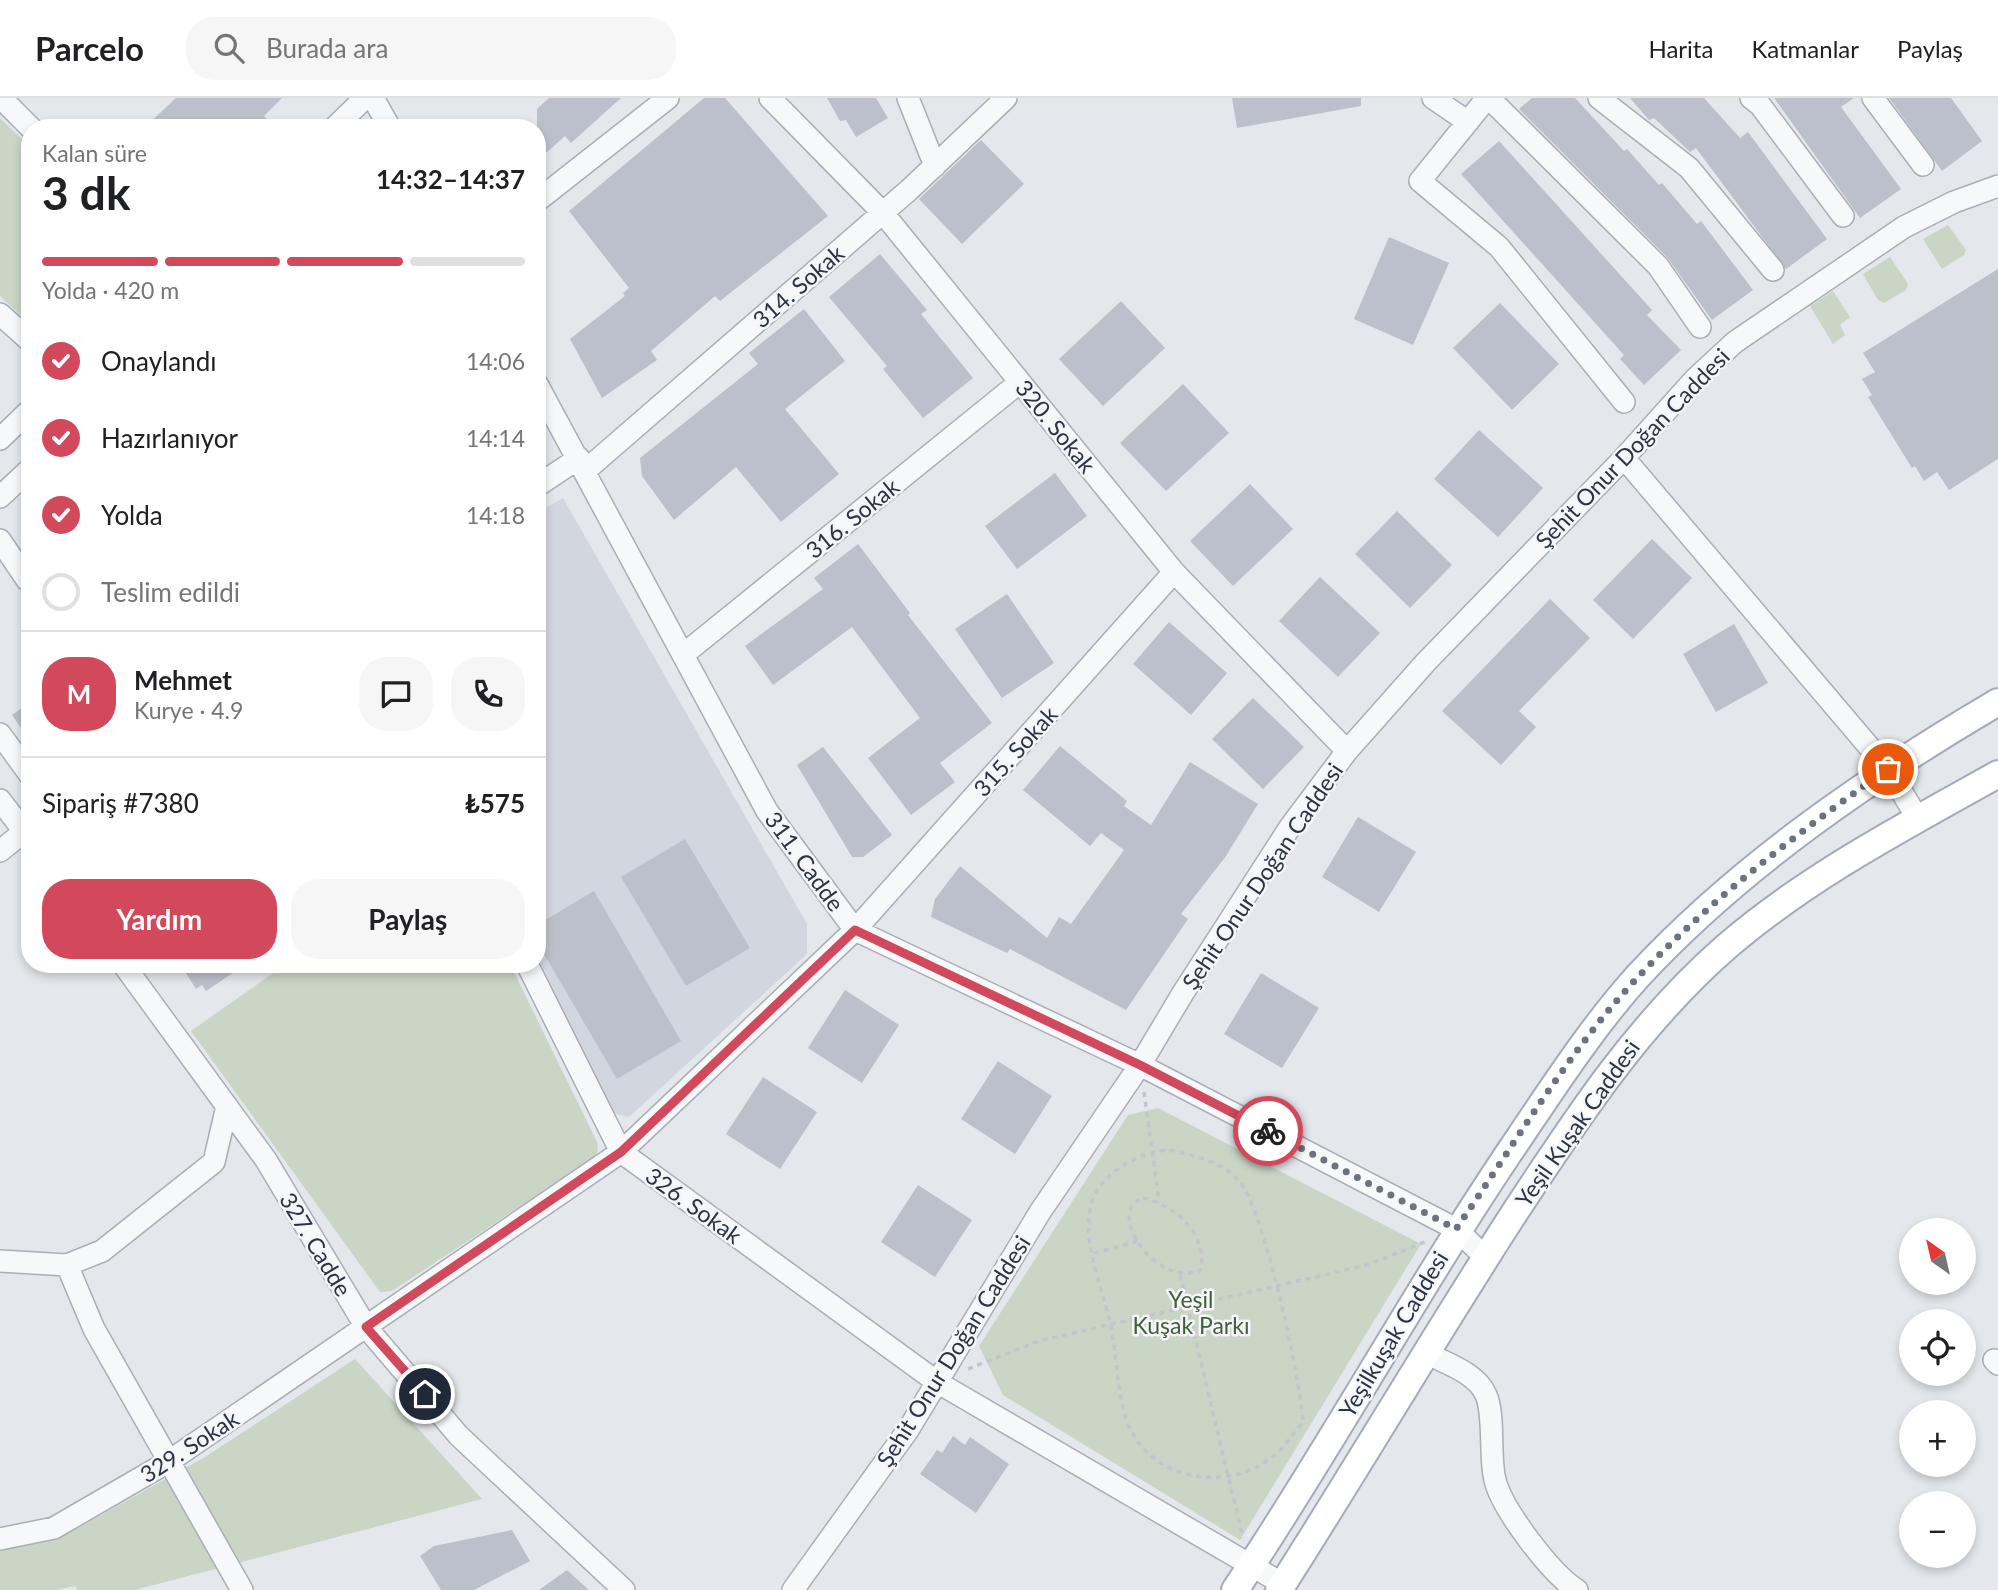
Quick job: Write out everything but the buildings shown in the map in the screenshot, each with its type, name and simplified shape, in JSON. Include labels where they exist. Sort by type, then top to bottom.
[{"type":"main road","name":"Yeşilkuşak Caddesi","points":[[1235,1590],[1456,1229],[1593,1030],[1638,977],[1683,930],[1738,882],[1888,769],[1998,702]]},
{"type":"main road","name":"Yeşil Kuşak Caddesi","points":[[1281,1587],[1486,1258],[1598,1087],[1651,1020],[1725,948],[1760,920],[1918,819],[1998,774]]},
{"type":"street","points":[[1,98],[22,119]]},
{"type":"street","points":[[343,119],[365,98]]},
{"type":"street","points":[[373,98],[385,119]]},
{"type":"street","points":[[546,194],[668,98]]},
{"type":"street","name":"320. Sokak","points":[[770,98],[883,213],[1174,572],[1347,751]]},
{"type":"street","points":[[908,98],[934,166]]},
{"type":"street","name":"314. Sokak","points":[[546,482],[583,464],[883,213],[1006,98]]},
{"type":"street","points":[[1433,98],[1468,122]]},
{"type":"street","points":[[1624,402],[1499,247],[1420,181],[1488,98],[1658,266],[1700,327]]},
{"type":"street","points":[[1599,98],[1689,168],[1773,270]]},
{"type":"street","points":[[1751,98],[1760,105],[1843,216]]},
{"type":"street","points":[[1873,98],[1923,165]]},
{"type":"street","name":"Şehit Onur Doğan Caddesi","points":[[793,1590],[908,1430],[1040,1212],[1140,1065],[1290,827],[1347,751],[1444,643],[1624,458],[1695,379],[1735,342],[1904,227],[1931,212],[1998,186]]},
{"type":"street","points":[[0,314],[21,333]]},
{"type":"street","name":"316. Sokak","points":[[684,654],[1020,382]]},
{"type":"street","name":"311. Cadde","points":[[546,400],[583,464],[767,811],[855,930],[1140,1065],[1456,1229],[1486,1258]]},
{"type":"street","points":[[0,439],[21,419]]},
{"type":"street","points":[[1624,458],[1888,769],[1918,819]]},
{"type":"street","points":[[0,497],[21,477]]},
{"type":"street","points":[[0,540],[21,571]]},
{"type":"street","name":"315. Sokak","points":[[621,1152],[855,930],[1174,572]]},
{"type":"street","points":[[0,734],[21,763]]},
{"type":"street","points":[[0,800],[21,825]]},
{"type":"street","points":[[0,851],[21,838]]},
{"type":"street","name":"327. Cadde","points":[[130,973],[266,1160],[366,1327],[459,1436],[624,1590]]},
{"type":"street","name":"326. Sokak","points":[[532,973],[621,1152],[937,1382],[1281,1587]]},
{"type":"street","points":[[0,1261],[67,1265],[102,1251],[214,1161],[227,1106]]},
{"type":"street","name":"329. Sokak","points":[[0,1539],[54,1528],[168,1462],[621,1152]]},
{"type":"street","points":[[67,1265],[94,1329],[242,1590]]},
{"type":"street","points":[[1426,1353],[1470,1375],[1486,1395],[1495,1481],[1528,1539],[1577,1590]]},
{"type":"path","points":[[1140,1065],[1159,1201]]},
{"type":"path","points":[[1170,1150],[1195,1157],[1220,1166],[1238,1180],[1252,1204],[1276,1286],[1300,1392],[1303,1422],[1274,1456],[1211,1479],[1183,1475],[1157,1462],[1139,1443],[1126,1419],[1110,1325],[1087,1226],[1093,1198],[1111,1175],[1130,1161],[1152,1151],[1170,1150]]},
{"type":"path","points":[[1143,1198],[1159,1201],[1172,1208],[1198,1240],[1203,1260],[1200,1272],[1180,1275],[1165,1270],[1143,1250],[1130,1226],[1130,1208],[1136,1200],[1143,1198]]},
{"type":"path","points":[[937,1382],[1039,1341],[1367,1265],[1456,1229]]},
{"type":"path","points":[[1094,1253],[1138,1241]]},
{"type":"path","points":[[1180,1275],[1251,1567]]},
{"type":"shaded area","points":[[563,498],[807,924],[807,954],[629,1117],[613,1113],[541,973],[546,973],[546,508]]},
{"type":"green space","points":[[0,118],[21,138],[21,316],[0,296]]},
{"type":"green space","points":[[1948,225],[1966,250],[1964,255],[1942,269],[1923,239]]},
{"type":"green space","points":[[1890,257],[1908,284],[1906,290],[1884,303],[1878,300],[1863,274]]},
{"type":"green space","points":[[1833,291],[1850,317],[1840,325],[1845,335],[1833,344],[1810,306]]},
{"type":"green space","points":[[273,973],[514,973],[597,1142],[598,1150],[595,1157],[392,1291],[380,1292],[191,1031]]},
{"type":"green space","name":"Yeşil Kuşak Parkı","points":[[1158,1108],[1421,1244],[1240,1540],[1003,1395],[979,1346],[1128,1115]]},
{"type":"green space","points":[[355,1359],[482,1499],[135,1590],[77,1590],[75,1586],[56,1590],[0,1590],[0,1549],[67,1534],[205,1457]]},
{"type":"way so far","points":[[1268,1131],[1456,1229],[1593,1030],[1638,977],[1683,930],[1738,882],[1888,769]]},
{"type":"route","points":[[425,1394],[366,1327],[621,1152],[855,930],[1140,1065],[1268,1131]]}]
